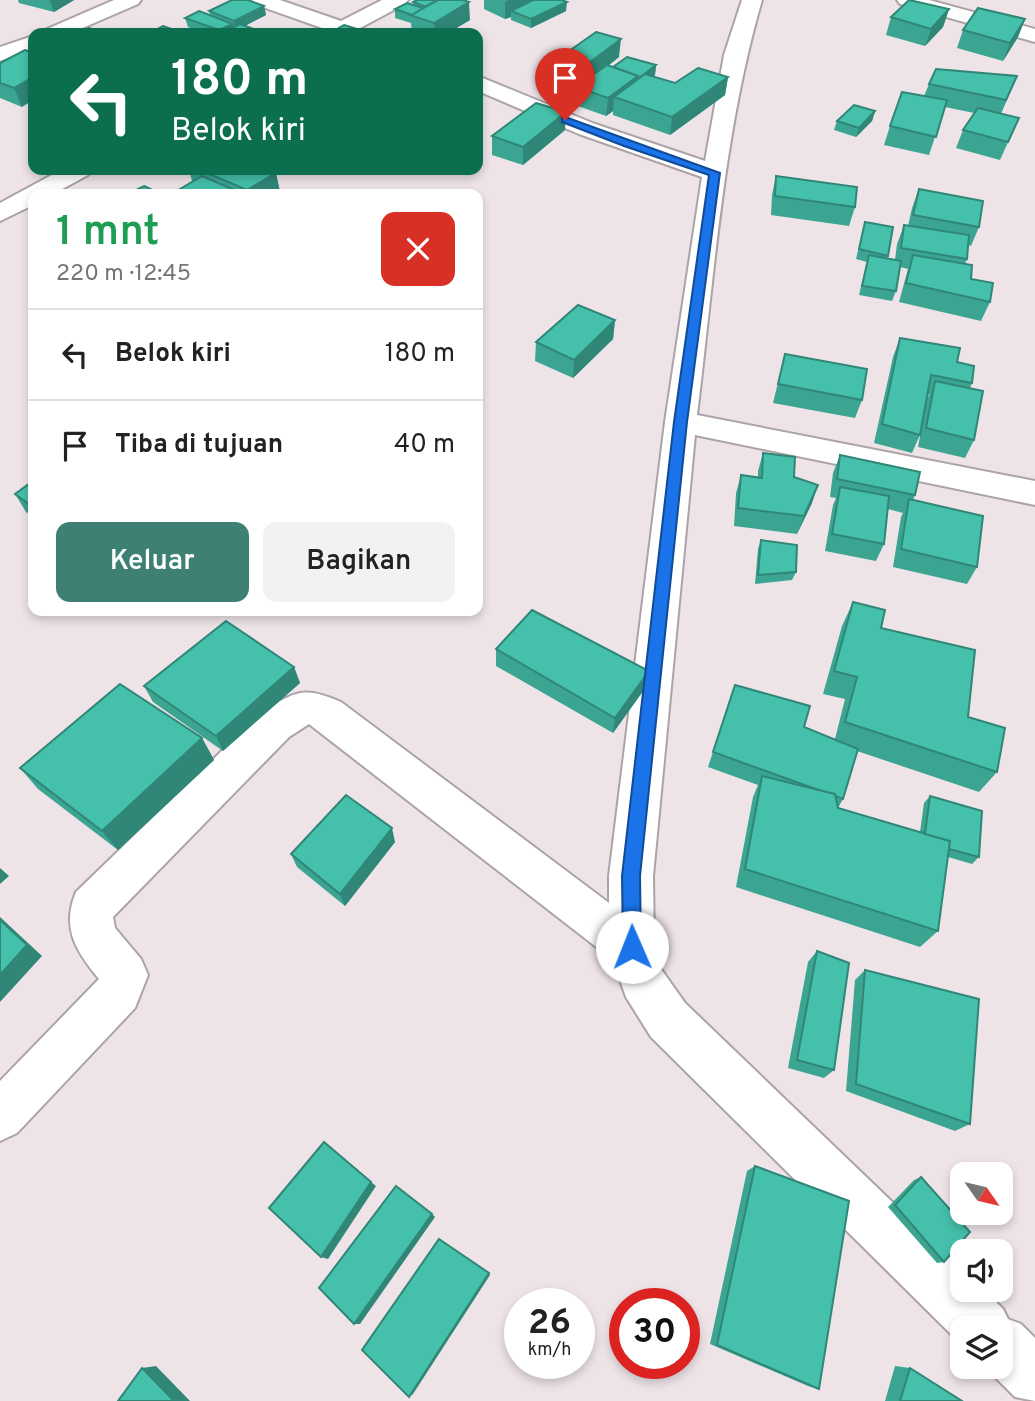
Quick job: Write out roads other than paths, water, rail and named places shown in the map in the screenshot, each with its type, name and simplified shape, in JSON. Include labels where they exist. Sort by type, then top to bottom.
[{"type":"street","points":[[66,28],[131,0]]},
{"type":"street","points":[[261,0],[333,28]]},
{"type":"street","points":[[350,28],[398,0]]},
{"type":"street","points":[[752,0],[735,55],[715,173],[681,422],[631,876],[632,947],[642,981],[668,1020],[839,1190],[971,1316]]},
{"type":"street","points":[[907,0],[1035,36]]},
{"type":"street","points":[[0,55],[28,44]]},
{"type":"street","points":[[483,85],[597,133],[715,173]]},
{"type":"street","points":[[45,189],[70,175]]},
{"type":"street","points":[[0,214],[28,198]]},
{"type":"street","points":[[681,422],[1035,493]]},
{"type":"street","points":[[0,1116],[119,992],[124,983],[125,975],[91,931],[89,920],[92,907],[229,768],[275,725],[300,709],[312,707],[327,714],[632,947]]},
{"type":"street","points":[[1013,1356],[1035,1377]]}]
